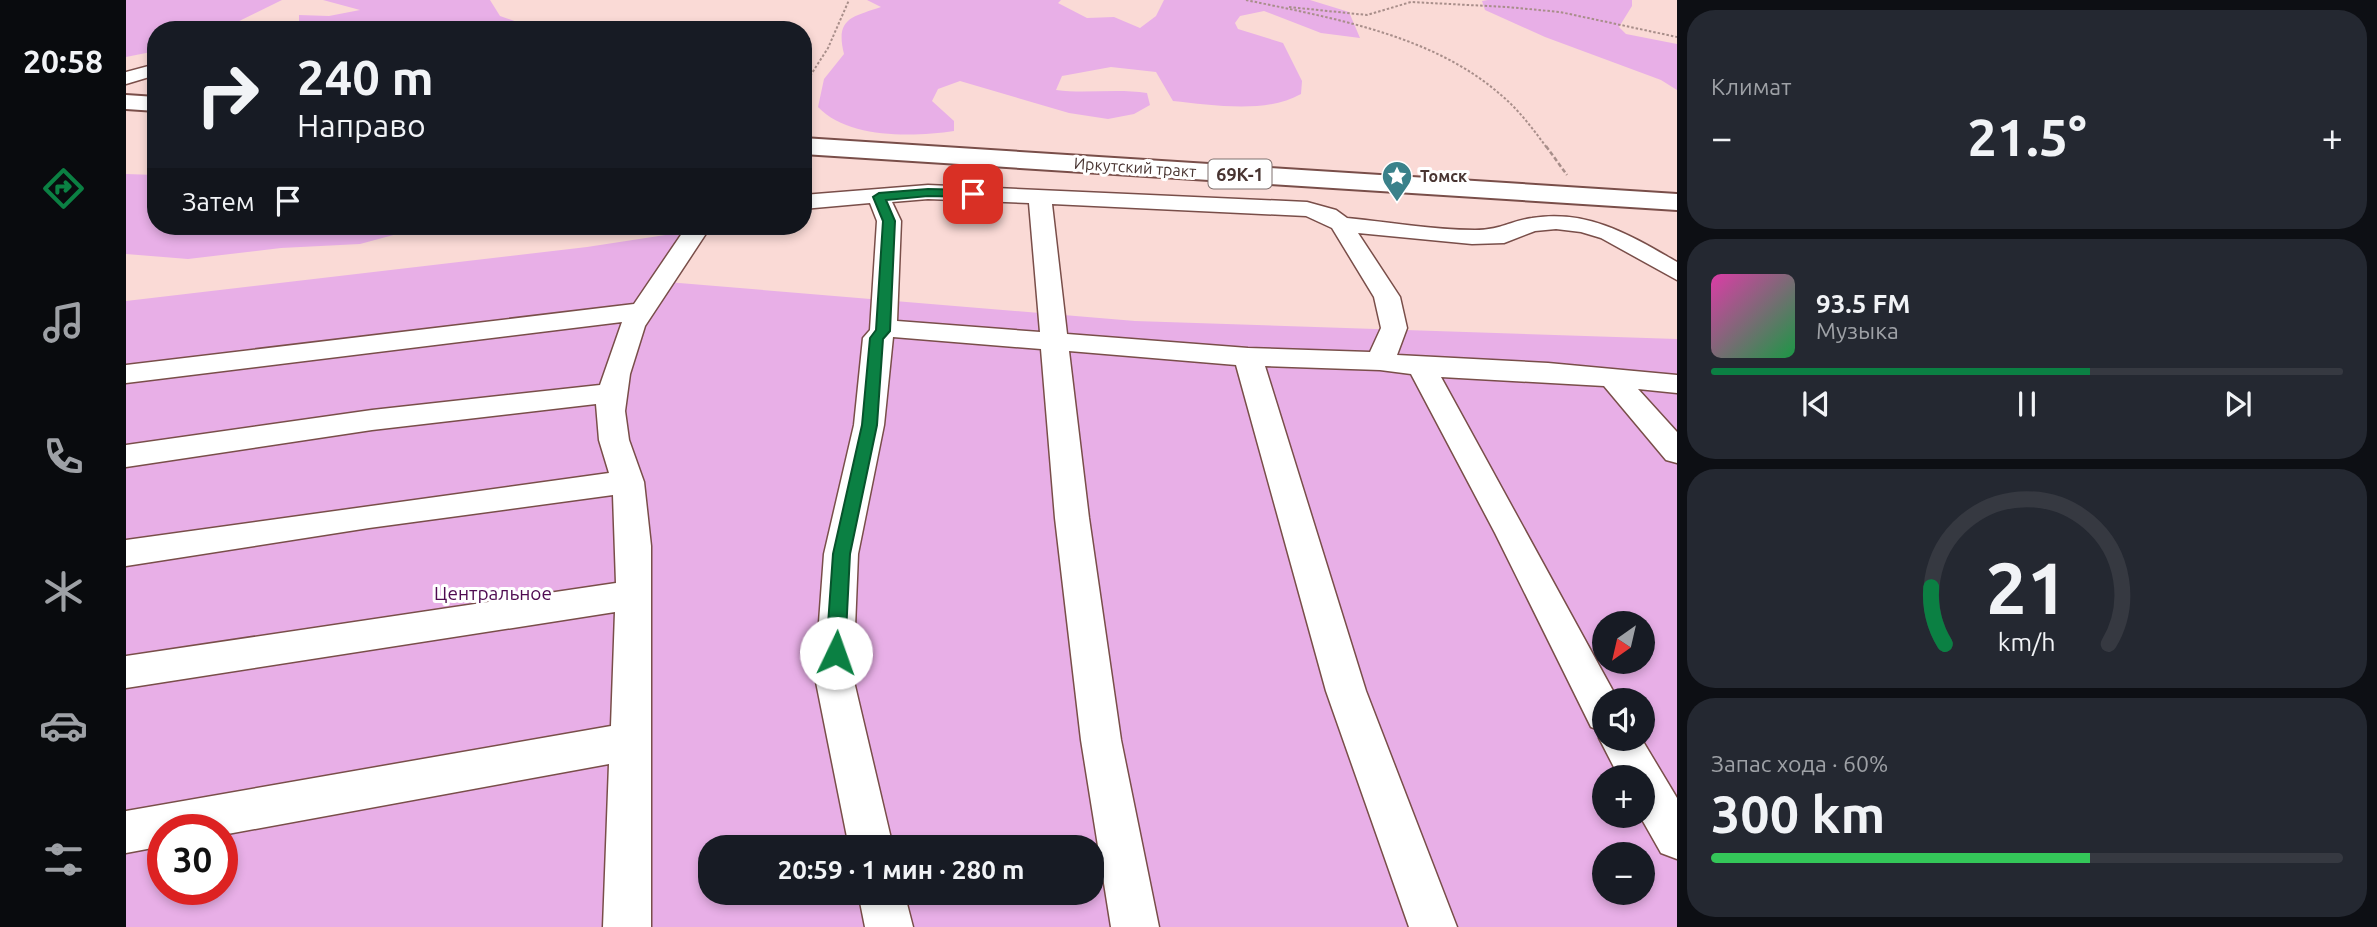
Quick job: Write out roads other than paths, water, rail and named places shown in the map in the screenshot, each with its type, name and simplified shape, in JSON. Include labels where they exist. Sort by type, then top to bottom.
[{"type":"main road","points":[[126,102],[147,103]]},
{"type":"main road","name":"Иркутский тракт","points":[[812,147],[1677,202]]},
{"type":"street","points":[[126,78],[147,72]]},
{"type":"street","points":[[812,201],[928,192],[1170,204],[1272,205],[1307,209],[1328,215],[1341,224],[1387,297],[1394,328],[1380,361]]},
{"type":"street","points":[[1040,196],[1072,518],[1101,740],[1135,927]]},
{"type":"street","points":[[868,835],[834,677],[841,554],[869,425],[877,338],[883,331],[889,221],[879,197]]},
{"type":"street","points":[[1341,224],[1472,237],[1504,236],[1530,225],[1556,222],[1584,225],[1609,233],[1677,272]]},
{"type":"street","points":[[627,927],[634,546],[628,482],[614,440],[610,411],[632,326],[693,235]]},
{"type":"street","points":[[126,374],[643,311]]},
{"type":"street","points":[[883,331],[1248,357],[1380,361],[1421,367],[1548,372],[1677,384]]},
{"type":"street","points":[[1248,357],[1346,691],[1433,927]]},
{"type":"street","points":[[1421,367],[1512,533],[1592,690]]},
{"type":"street","points":[[1614,380],[1677,452]]},
{"type":"street","points":[[126,456],[372,420],[613,393]]},
{"type":"street","points":[[126,553],[369,516],[628,482]]},
{"type":"street","points":[[126,672],[439,622],[633,595]]},
{"type":"street","points":[[126,832],[632,741]]},
{"type":"street","points":[[1655,801],[1677,838]]},
{"type":"street","points":[[884,905],[889,927]]},
{"type":"place","name":"Томск","points":[[1397,203]]},
{"type":"park label","name":"Центральное","points":[[493,593]]}]
